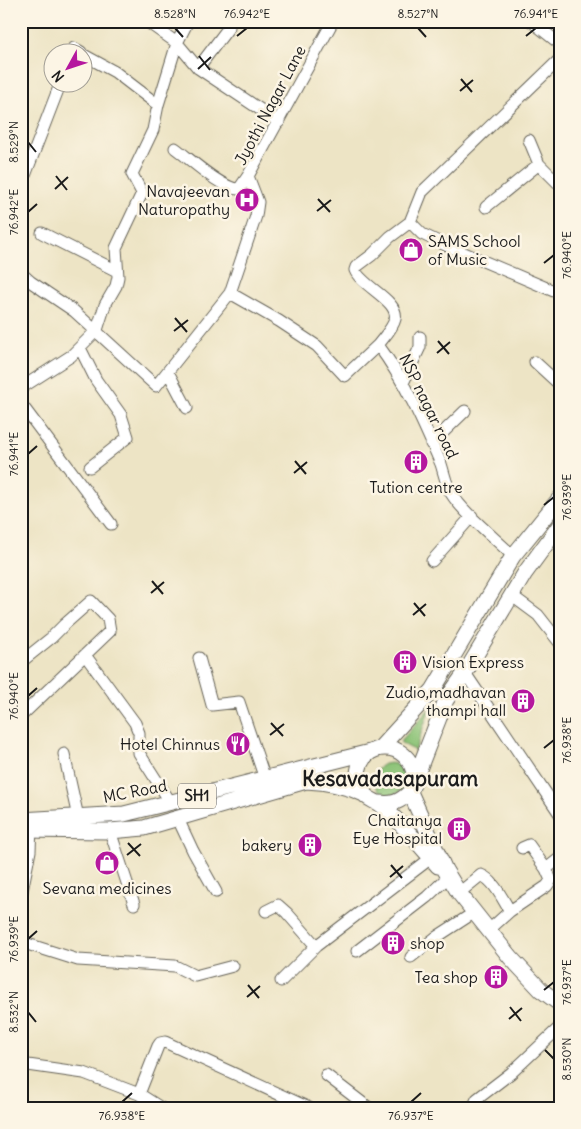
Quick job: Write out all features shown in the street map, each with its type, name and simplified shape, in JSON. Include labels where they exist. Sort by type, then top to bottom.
[{"type":"main road","points":[[560,498],[513,556],[433,690],[362,762],[358,774],[358,781],[364,794],[379,804],[431,858],[540,990],[560,1004]]},
{"type":"main road","points":[[379,804],[396,803],[404,799],[410,792],[446,700],[511,595],[557,534]]},
{"type":"main road","points":[[433,690],[446,700]]},
{"type":"main road","points":[[375,750],[389,748],[405,754],[414,769],[415,778]]},
{"type":"main road","name":"MC Road","points":[[26,825],[124,814],[265,780],[375,750]]},
{"type":"main road","name":"SH1","points":[[26,825],[110,831],[144,828],[306,781],[333,783],[364,794]]},
{"type":"main road","points":[[410,792],[448,877]]},
{"type":"street","points":[[146,21],[177,43],[198,68],[279,122]]},
{"type":"street","points":[[21,388],[71,356],[97,330],[105,305],[116,286],[116,248],[142,193],[132,174],[153,130],[158,105],[177,43],[188,21]]},
{"type":"street","name":"Jyothi Nagar Lane","points":[[168,372],[230,293],[256,216],[258,202],[248,176],[333,21]]},
{"type":"street","points":[[531,21],[560,44]]},
{"type":"street","points":[[198,68],[229,27]]},
{"type":"street","points":[[92,59],[114,72],[158,105]]},
{"type":"street","points":[[378,345],[394,323],[396,315],[392,305],[358,277],[355,268],[390,236],[410,222],[422,192],[560,59]]},
{"type":"street","points":[[21,186],[57,92]]},
{"type":"street","points":[[529,140],[538,164],[560,184]]},
{"type":"street","points":[[176,148],[210,176],[233,189],[239,189],[248,176]]},
{"type":"street","points":[[486,208],[538,164]]},
{"type":"street","points":[[410,222],[422,234],[443,244],[556,292],[560,291]]},
{"type":"street","points":[[42,232],[117,271]]},
{"type":"street","points":[[21,273],[97,330],[156,386],[168,372],[187,408]]},
{"type":"street","name":"NSP nagar road","points":[[230,293],[279,321],[316,346],[345,376],[378,345],[396,368],[451,492],[472,516],[513,556]]},
{"type":"street","points":[[403,383],[420,347],[420,337]]},
{"type":"street","points":[[80,348],[96,380],[122,415],[128,437],[90,466]]},
{"type":"street","points":[[535,362],[560,385]]},
{"type":"street","points":[[21,404],[111,524]]},
{"type":"street","points":[[431,444],[466,411]]},
{"type":"street","points":[[432,561],[472,516]]},
{"type":"street","points":[[511,595],[538,615],[560,643]]},
{"type":"street","points":[[21,662],[51,638],[91,601],[108,619],[110,631],[21,716]]},
{"type":"street","points":[[85,655],[135,723],[139,733],[140,753],[171,802]]},
{"type":"street","points":[[199,658],[212,705],[240,702],[265,780]]},
{"type":"street","points":[[465,672],[560,814]]},
{"type":"street","points":[[64,754],[78,818]]},
{"type":"street","points":[[178,819],[216,892]]},
{"type":"street","points":[[21,896],[30,851],[26,825]]},
{"type":"street","points":[[110,831],[134,904]]},
{"type":"street","points":[[489,930],[510,911],[547,886],[551,880],[530,845],[522,848]]},
{"type":"street","points":[[281,981],[316,946],[431,858]]},
{"type":"street","points":[[546,869],[560,858]]},
{"type":"street","points":[[459,893],[481,875],[486,877],[510,911]]},
{"type":"street","points":[[357,951],[427,897],[448,877]]},
{"type":"street","points":[[266,911],[278,905],[288,913],[316,946]]},
{"type":"street","points":[[411,957],[435,938],[475,912]]},
{"type":"street","points":[[21,942],[78,960],[175,966],[194,976],[233,966]]},
{"type":"street","points":[[473,1108],[477,1099],[511,1073],[560,1027]]},
{"type":"street","points":[[138,1094],[158,1046],[160,1043],[165,1042],[309,1108]]},
{"type":"street","points":[[21,1064],[84,1073],[138,1094],[162,1108]]},
{"type":"street","points":[[326,1075],[369,1108]]},
{"type":"green space","points":[[430,708],[415,751],[400,742]]},
{"type":"green space","points":[[390,763],[402,767],[406,779],[402,791],[390,795],[378,791],[374,779],[378,767]]},
{"type":"place","name":"Navajeevan Naturopathy","points":[[247,200]]},
{"type":"place","name":"SAMS School of Music","points":[[411,250]]},
{"type":"place","name":"Tution centre","points":[[416,462]]},
{"type":"place","name":"Vision Express","points":[[405,662]]},
{"type":"place","name":"Zudio,madhavan thampi hall","points":[[523,701]]},
{"type":"place","name":"Hotel Chinnus","points":[[238,744]]},
{"type":"place","name":"Chaitanya Eye Hospital","points":[[459,829]]},
{"type":"place","name":"bakery","points":[[310,845]]},
{"type":"place","name":"Sevana medicines","points":[[107,863]]},
{"type":"place","name":"shop","points":[[393,943]]},
{"type":"place","name":"Tea shop","points":[[496,977]]},
{"type":"district","name":"Kesavadasapuram","points":[[390,779]]}]
